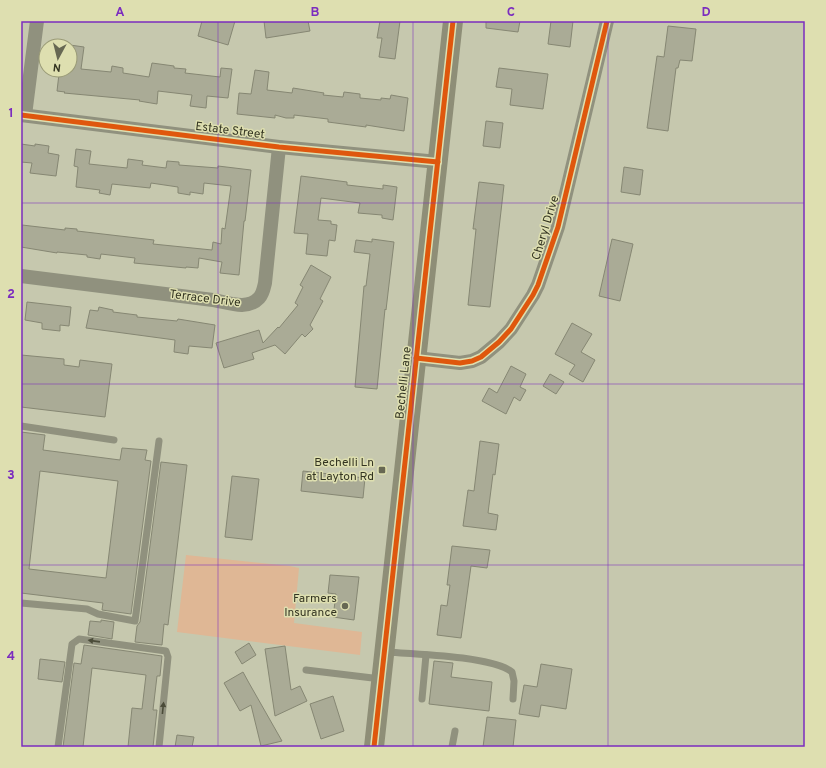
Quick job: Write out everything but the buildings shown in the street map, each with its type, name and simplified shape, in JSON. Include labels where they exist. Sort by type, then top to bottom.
[{"type":"main road","name":"Bechelli Lane","points":[[374,747],[453,21]]},
{"type":"street","points":[[23,115],[37,21]]},
{"type":"street","name":"Cheryl Drive","points":[[416,358],[460,363],[472,361],[481,357],[499,342],[511,329],[533,295],[558,227],[606,21]]},
{"type":"street","name":"Estate Street","points":[[23,115],[279,147],[438,162]]},
{"type":"street","name":"Terrace Drive","points":[[21,276],[243,305],[252,302],[259,298],[265,283],[279,147]]},
{"type":"lane","points":[[21,426],[114,440]]},
{"type":"lane","points":[[21,604],[87,609],[98,614],[135,621],[159,441]]},
{"type":"lane","points":[[58,747],[72,644],[79,639],[166,651],[168,657],[159,747]]},
{"type":"lane","points":[[384,652],[482,661],[506,667],[512,672],[514,681],[513,699]]},
{"type":"lane","points":[[422,699],[426,655]]},
{"type":"lane","points":[[306,670],[381,679]]},
{"type":"lane","points":[[452,747],[455,731]]},
{"type":"shaded area","points":[[186,555],[299,568],[294,623],[362,632],[360,655],[177,632]]},
{"type":"cycle path","points":[[374,747],[453,21]]},
{"type":"cycle path","points":[[416,358],[460,363],[472,361],[481,357],[499,342],[511,329],[533,295],[538,285],[558,227],[607,21]]},
{"type":"cycle path","points":[[21,115],[279,147],[438,162]]},
{"type":"place","name":"Bechelli Ln at Layton Rd","points":[[382,470]]},
{"type":"place","name":"Farmers Insurance","points":[[345,606]]}]
